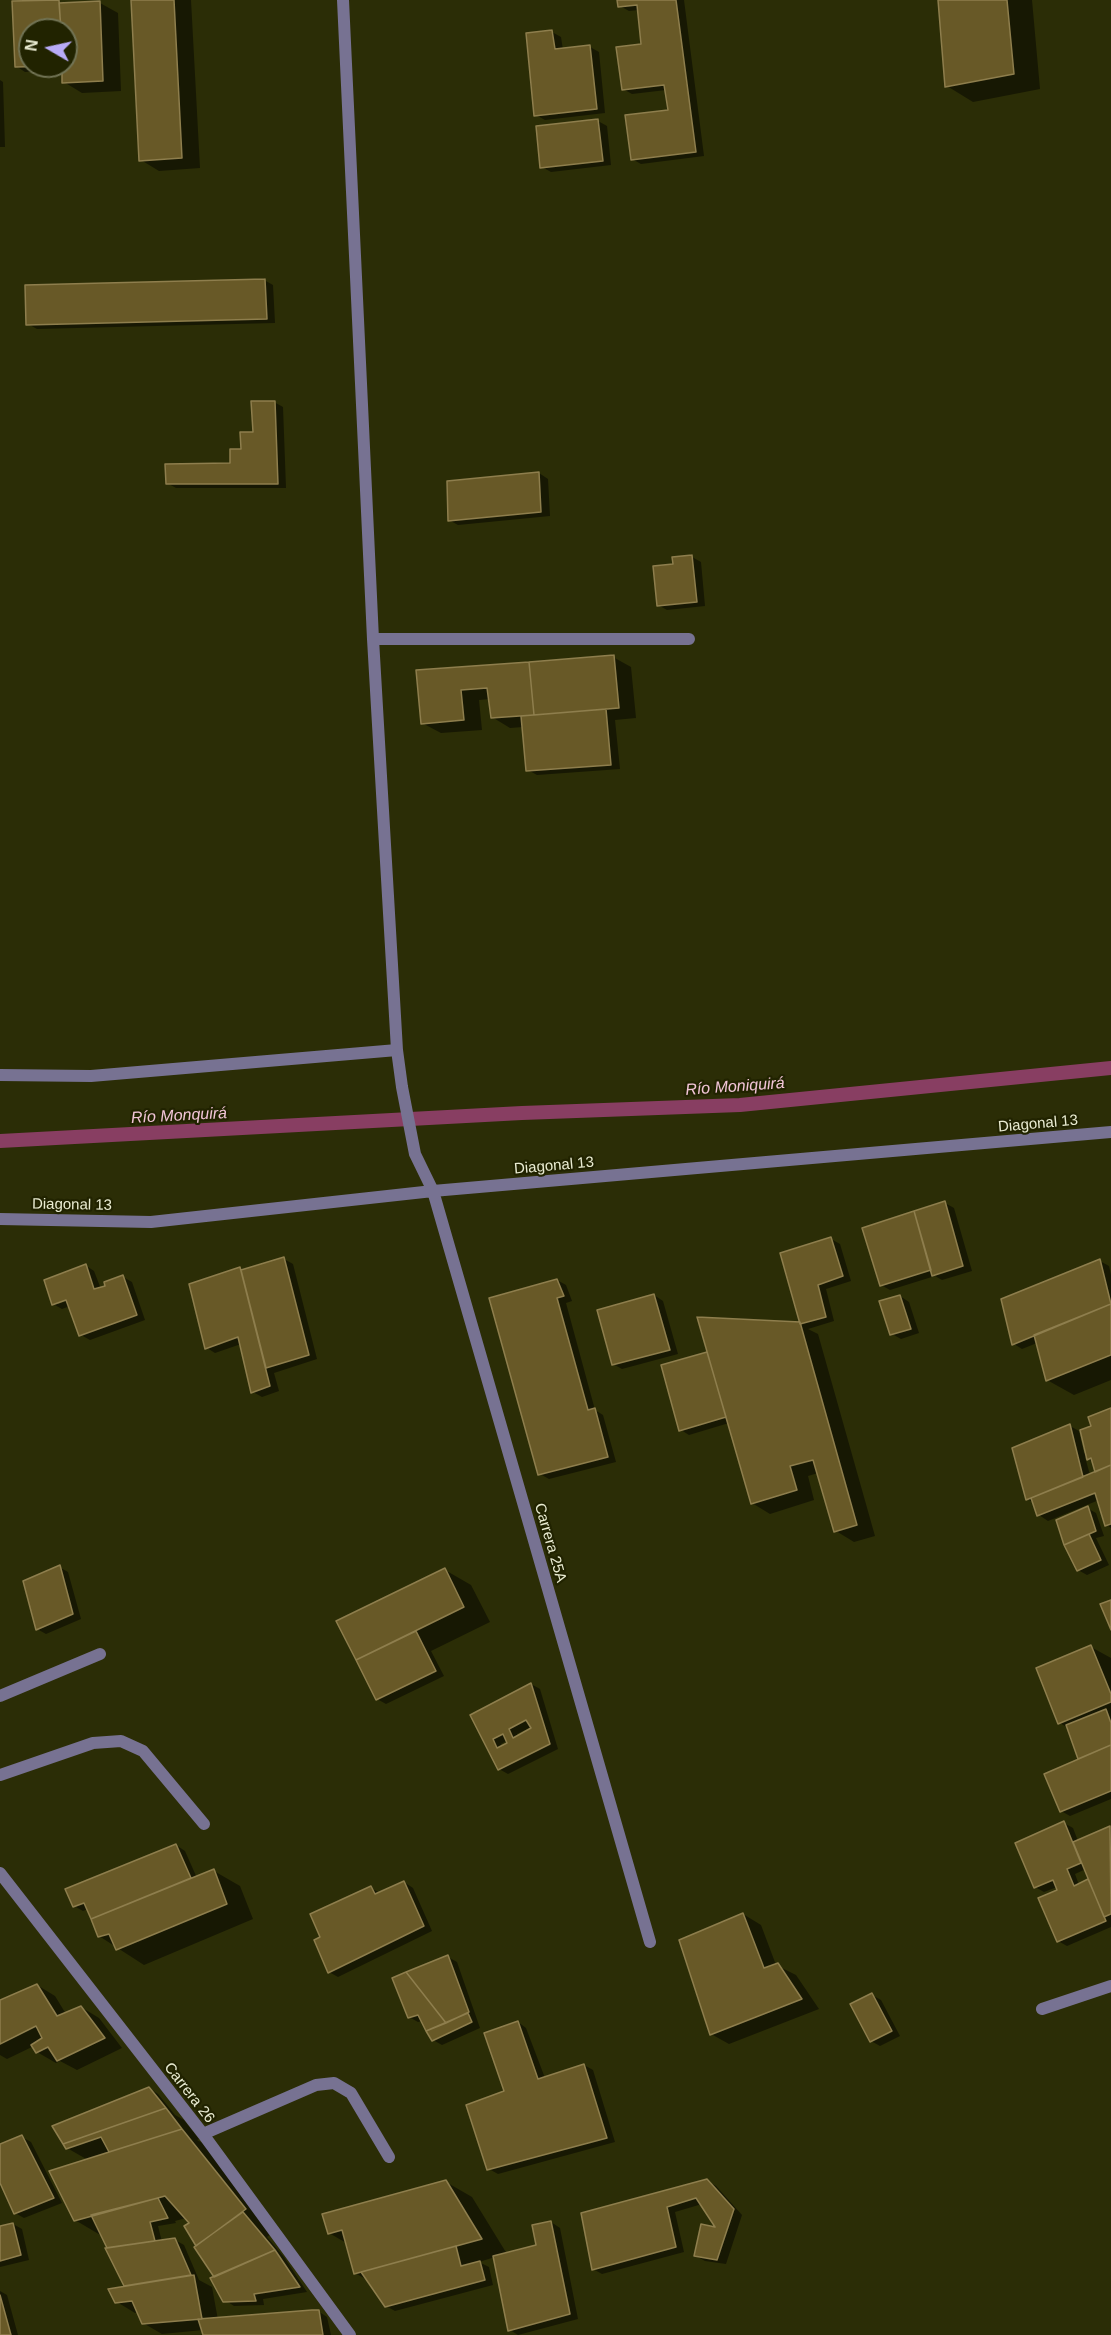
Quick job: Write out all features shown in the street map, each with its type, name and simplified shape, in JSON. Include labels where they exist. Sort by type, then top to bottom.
[{"type":"street","name":"Carrera 25A","points":[[343,0],[373,639],[397,1050],[402,1087],[415,1154],[433,1191],[650,1942]]},
{"type":"street","points":[[373,639],[689,639]]},
{"type":"street","points":[[0,1075],[91,1076],[397,1050]]},
{"type":"street","name":"Diagonal 13","points":[[0,1219],[151,1222],[433,1191],[1111,1132]]},
{"type":"street","points":[[0,1696],[100,1654]]},
{"type":"street","points":[[0,1775],[93,1743],[121,1742],[143,1751],[204,1824]]},
{"type":"street","name":"Carrera 26","points":[[0,1873],[203,2134],[350,2335]]},
{"type":"street","points":[[1042,2009],[1111,1986]]},
{"type":"street","points":[[203,2134],[316,2085],[334,2083],[351,2093],[389,2157]]},
{"type":"building","points":[[59,0],[60,18],[18,18],[18,67],[15,67],[12,1]]},
{"type":"building","points":[[131,0],[174,0],[182,158],[139,161]]},
{"type":"building","points":[[617,0],[676,0],[696,152],[631,160],[625,115],[668,110],[664,85],[622,90],[616,47],[641,44],[637,5],[618,7]]},
{"type":"building","points":[[938,0],[1007,0],[1014,74],[945,87]]},
{"type":"building","points":[[100,1],[103,81],[62,83],[62,78],[78,78],[78,18],[60,18],[59,3]]},
{"type":"building","points":[[552,30],[555,49],[590,45],[597,109],[534,116],[526,33]]},
{"type":"building","points":[[598,119],[603,161],[540,168],[536,126]]},
{"type":"building","points":[[265,279],[267,319],[26,325],[25,285]]},
{"type":"building","points":[[251,401],[275,401],[278,484],[166,484],[165,464],[230,463],[230,449],[241,449],[240,432],[253,432]]},
{"type":"building","points":[[539,472],[541,512],[448,521],[447,481]]},
{"type":"building","points":[[692,555],[697,602],[657,606],[653,566],[673,564],[672,557]]},
{"type":"building","points":[[614,655],[619,708],[534,715],[529,662]]},
{"type":"building","points":[[529,662],[534,715],[491,718],[487,688],[461,690],[464,720],[421,724],[416,670]]},
{"type":"building","points":[[606,709],[611,765],[526,771],[521,716]]},
{"type":"building","points":[[945,1201],[963,1266],[932,1276],[914,1211]]},
{"type":"building","points":[[914,1211],[931,1270],[880,1286],[862,1228]]},
{"type":"building","points":[[831,1237],[843,1276],[818,1285],[826,1317],[800,1324],[780,1253]]},
{"type":"building","points":[[284,1257],[309,1355],[266,1368],[241,1270]]},
{"type":"building","points":[[1100,1259],[1111,1304],[1012,1345],[1001,1299]]},
{"type":"building","points":[[86,1264],[94,1289],[105,1286],[104,1282],[123,1275],[137,1315],[79,1336],[66,1300],[52,1305],[44,1280]]},
{"type":"building","points":[[240,1267],[270,1386],[251,1393],[238,1337],[205,1349],[189,1284]]},
{"type":"building","points":[[557,1279],[564,1296],[557,1298],[588,1410],[595,1408],[608,1457],[538,1475],[489,1298]]},
{"type":"building","points":[[654,1294],[670,1350],[612,1365],[597,1310]]},
{"type":"building","points":[[900,1295],[911,1329],[890,1335],[879,1301]]},
{"type":"building","points":[[1111,1304],[1111,1355],[1046,1381],[1034,1335]]},
{"type":"building","points":[[697,1317],[800,1322],[857,1525],[834,1532],[813,1460],[790,1466],[797,1490],[751,1504]]},
{"type":"building","points":[[707,1352],[726,1417],[679,1431],[661,1365]]},
{"type":"building","points":[[1111,1408],[1111,1465],[1095,1472],[1091,1458],[1087,1460],[1080,1430],[1091,1426],[1088,1417]]},
{"type":"building","points":[[1070,1424],[1083,1477],[1026,1500],[1012,1448]]},
{"type":"building","points":[[1111,1465],[1111,1524],[1105,1526],[1095,1493],[1037,1516],[1031,1498]]},
{"type":"building","points":[[1088,1506],[1096,1531],[1064,1545],[1056,1520]]},
{"type":"building","points":[[1089,1534],[1101,1560],[1077,1571],[1064,1545]]},
{"type":"building","points":[[60,1565],[73,1614],[36,1630],[23,1581]]},
{"type":"building","points":[[445,1568],[464,1607],[356,1660],[336,1621]]},
{"type":"building","points":[[1111,1600],[1111,1630],[1100,1604]]},
{"type":"building","points":[[416,1631],[436,1671],[376,1700],[356,1660]]},
{"type":"building","points":[[1091,1645],[1111,1694],[1111,1702],[1058,1724],[1036,1668]]},
{"type":"building","points":[[531,1683],[550,1744],[498,1770],[470,1715]],"holes":[[[526,1720],[531,1728],[513,1738],[509,1729]],[[503,1734],[507,1743],[497,1748],[493,1739]]]},
{"type":"building","points":[[1106,1709],[1111,1723],[1111,1745],[1078,1759],[1066,1725]]},
{"type":"building","points":[[1111,1745],[1111,1791],[1060,1812],[1044,1774]]},
{"type":"building","points":[[1064,1821],[1081,1863],[1067,1869],[1074,1886],[1088,1879],[1106,1921],[1057,1942],[1038,1898],[1057,1890],[1053,1880],[1034,1888],[1015,1843]]},
{"type":"building","points":[[1110,1826],[1111,1914],[1104,1917],[1073,1842]]},
{"type":"building","points":[[176,1844],[191,1878],[91,1919],[84,1903],[73,1907],[65,1889]]},
{"type":"building","points":[[214,1869],[227,1904],[116,1950],[109,1934],[98,1937],[91,1919]]},
{"type":"building","points":[[404,1881],[424,1926],[328,1973],[314,1940],[320,1937],[310,1914],[371,1886],[375,1894]]},
{"type":"building","points":[[743,1913],[764,1968],[778,1963],[802,1999],[710,2035],[679,1940]]},
{"type":"building","points":[[448,1955],[469,2012],[446,2023],[406,1972]]},
{"type":"building","points":[[406,1972],[446,2023],[426,2031],[418,2015],[408,2018],[392,1978]]},
{"type":"building","points":[[37,1984],[57,2016],[81,2006],[105,2038],[57,2061],[48,2047],[36,2053],[31,2045],[42,2038],[36,2026],[0,2044],[0,2000]]},
{"type":"building","points":[[872,1993],[892,2031],[870,2042],[850,2004]]},
{"type":"building","points":[[468,2013],[472,2022],[432,2041],[426,2031]]},
{"type":"building","points":[[518,2021],[538,2079],[584,2064],[607,2138],[487,2170],[466,2105],[504,2091],[484,2033]]},
{"type":"building","points":[[149,2087],[166,2108],[63,2144],[52,2126]]},
{"type":"building","points":[[166,2108],[182,2129],[109,2152],[101,2137],[66,2149],[63,2144]]},
{"type":"building","points":[[182,2129],[246,2209],[196,2246],[184,2226],[189,2223],[165,2196],[74,2221],[49,2171]]},
{"type":"building","points":[[22,2135],[54,2198],[14,2214],[0,2183],[0,2144]]},
{"type":"building","points":[[707,2179],[734,2209],[717,2260],[694,2256],[701,2224],[715,2227],[696,2198],[667,2207],[676,2247],[592,2270],[581,2213]]},
{"type":"building","points":[[446,2180],[482,2239],[354,2274],[342,2230],[328,2234],[322,2214]]},
{"type":"building","points":[[158,2198],[168,2218],[150,2222],[155,2241],[107,2248],[91,2215]]},
{"type":"building","points":[[243,2212],[275,2250],[214,2277],[194,2247]]},
{"type":"building","points":[[551,2221],[570,2314],[508,2331],[493,2256],[536,2245],[532,2225]]},
{"type":"building","points":[[13,2223],[21,2255],[0,2261],[0,2226]]},
{"type":"building","points":[[175,2238],[191,2275],[124,2286],[105,2248]]},
{"type":"building","points":[[456,2246],[461,2266],[480,2261],[485,2280],[385,2307],[361,2272]]},
{"type":"building","points":[[275,2250],[300,2287],[254,2294],[256,2301],[223,2302],[210,2278]]},
{"type":"building","points":[[194,2275],[202,2319],[142,2324],[132,2301],[115,2303],[108,2289]]},
{"type":"building","points":[[0,2295],[11,2335],[0,2335]]},
{"type":"building","points":[[319,2310],[323,2335],[203,2335],[198,2319]]},
{"type":"waterway","name":"Río Moniquirá","points":[[0,1141],[522,1113],[740,1105],[1111,1068]]},
{"type":"water label","name":"Río Monquirá","points":[[179,1116]]}]
